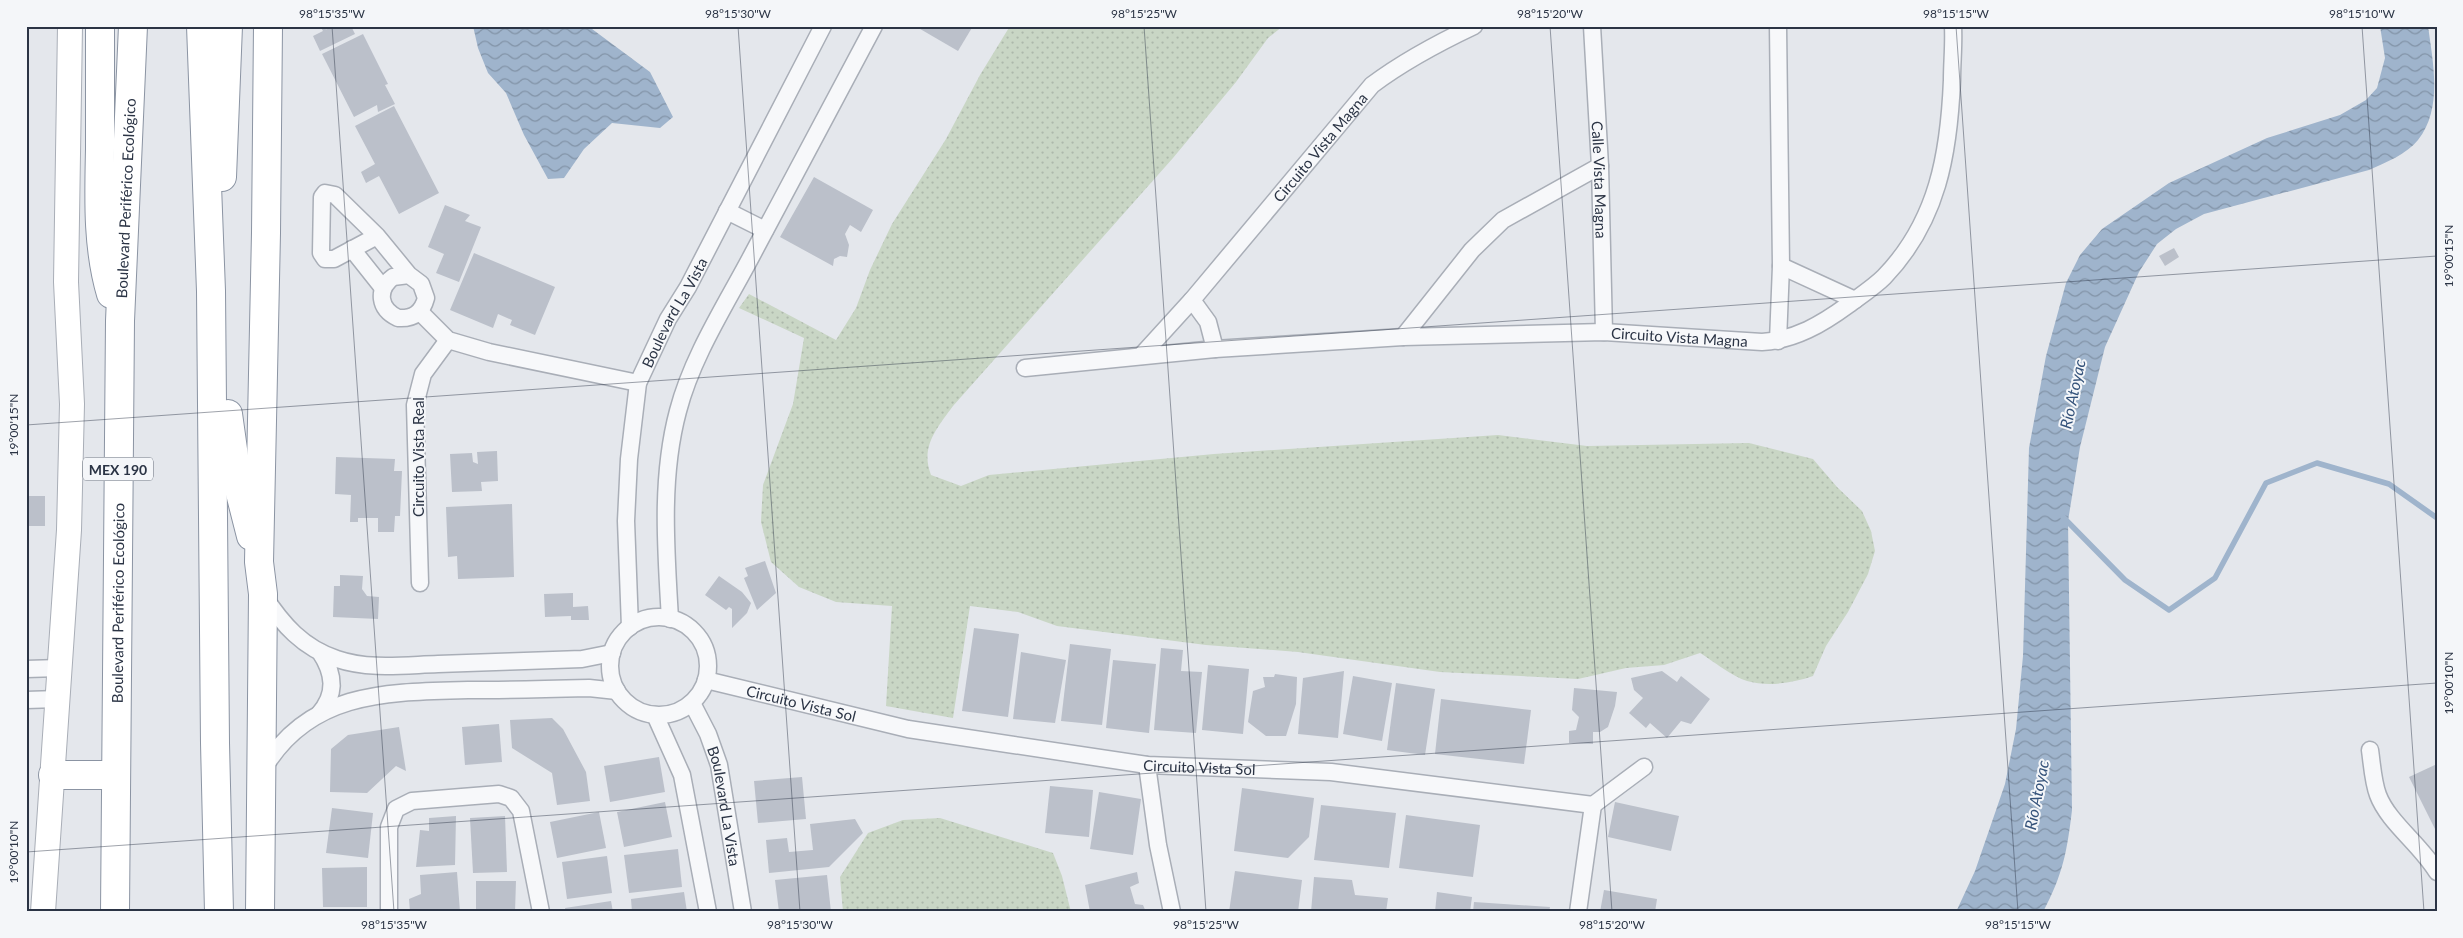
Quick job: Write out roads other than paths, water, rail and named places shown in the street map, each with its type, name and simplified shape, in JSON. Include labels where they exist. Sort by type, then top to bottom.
[{"type":"highway","points":[[100,26],[99,198],[101,231],[106,277],[120,321]]},
{"type":"highway","name":"Boulevard Periférico Ecológico","points":[[115,912],[120,321],[133,26]]},
{"type":"highway","points":[[201,26],[211,291],[215,742],[219,912]]},
{"type":"highway","points":[[211,291],[224,151],[228,26]]},
{"type":"highway","points":[[260,912],[263,594],[259,562],[268,26]]},
{"type":"highway","points":[[212,343],[227,411],[239,492],[259,562]]},
{"type":"highway","points":[[57,775],[116,775]]},
{"type":"street","points":[[54,912],[58,699],[69,530],[72,404],[66,282],[70,26]]},
{"type":"street","name":"Boulevard La Vista","points":[[630,628],[626,521],[629,459],[638,383],[668,319],[688,287],[823,26]]},
{"type":"street","points":[[670,618],[665,538],[666,496],[677,413],[687,382],[765,230],[874,26]]},
{"type":"street","name":"Circuito Vista Magna","points":[[1141,356],[1192,300],[1372,85],[1396,67],[1474,26]]},
{"type":"street","name":"Calle Vista Magna","points":[[1592,26],[1600,166],[1604,332]]},
{"type":"street","points":[[1778,26],[1781,266],[1778,341]]},
{"type":"street","name":"Circuito Vista Magna","points":[[1025,368],[1215,349],[1403,337],[1604,332],[1753,342],[1778,341],[1806,332],[1855,300],[1884,277],[1921,226],[1934,197],[1945,159],[1950,121],[1953,26]]},
{"type":"street","points":[[1403,337],[1472,250],[1503,220],[1600,166]]},
{"type":"street","points":[[377,236],[334,259],[325,259],[322,256],[322,202],[325,193],[335,195],[377,236],[409,275],[416,278],[424,290],[426,298],[420,312],[406,318],[391,315],[382,303],[383,288],[394,277],[409,275]]},
{"type":"street","points":[[727,211],[765,230]]},
{"type":"street","points":[[352,249],[383,288]]},
{"type":"street","points":[[1781,266],[1855,300]]},
{"type":"street","points":[[1192,300],[1208,322],[1215,349]]},
{"type":"street","points":[[420,312],[448,340],[489,352],[638,383]]},
{"type":"street","name":"Circuito Vista Real","points":[[420,583],[415,404],[423,374],[448,340]]},
{"type":"street","points":[[263,594],[282,622],[293,634],[320,652],[352,664],[403,665],[582,659],[612,653]]},
{"type":"street","points":[[670,618],[682,623],[693,631],[702,642],[707,654],[708,667],[703,689],[692,703],[675,712],[656,715],[633,708],[617,691],[610,669],[612,653],[620,637],[642,620],[670,618]]},
{"type":"street","points":[[319,714],[329,700],[332,684],[329,667],[320,652]]},
{"type":"street","points":[[26,669],[60,668]]},
{"type":"street","name":"Circuito Vista Sol","points":[[706,680],[908,728],[1147,765],[1331,772],[1593,805]]},
{"type":"street","points":[[261,772],[286,739],[319,714],[360,698],[403,692],[590,688],[617,691]]},
{"type":"street","points":[[26,700],[58,699]]},
{"type":"street","name":"Boulevard La Vista","points":[[692,703],[708,734],[719,765],[743,912]]},
{"type":"street","points":[[656,715],[682,775],[708,912]]},
{"type":"street","points":[[2370,750],[2377,794],[2386,811],[2427,855],[2437,872]]},
{"type":"street","points":[[1147,765],[1158,845],[1172,912]]},
{"type":"street","points":[[1578,912],[1593,805],[1644,766]]},
{"type":"street","points":[[43,912],[57,775]]},
{"type":"street","points":[[389,912],[389,827],[396,809],[412,801],[499,794],[511,798],[522,811],[541,912]]},
{"type":"water","points":[[473,26],[588,26],[650,72],[673,117],[660,128],[612,123],[584,149],[564,178],[548,179],[524,135],[506,93],[488,73],[478,48]]},
{"type":"water","name":"Río Atoyac","points":[[2380,26],[2428,26],[2434,70],[2433,100],[2431,114],[2418,140],[2408,150],[2395,158],[2369,170],[2204,214],[2176,229],[2157,244],[2139,272],[2105,347],[2080,447],[2068,521],[2072,810],[2060,874],[2043,912],[1956,912],[1975,871],[2005,784],[2016,729],[2023,656],[2029,448],[2046,356],[2066,283],[2080,255],[2102,229],[2169,183],[2267,138],[2340,115],[2366,100],[2377,88],[2385,58]]},
{"type":"waterway","points":[[2063,517],[2125,580],[2169,610],[2215,578],[2266,483],[2317,463],[2389,484],[2437,518]]}]
